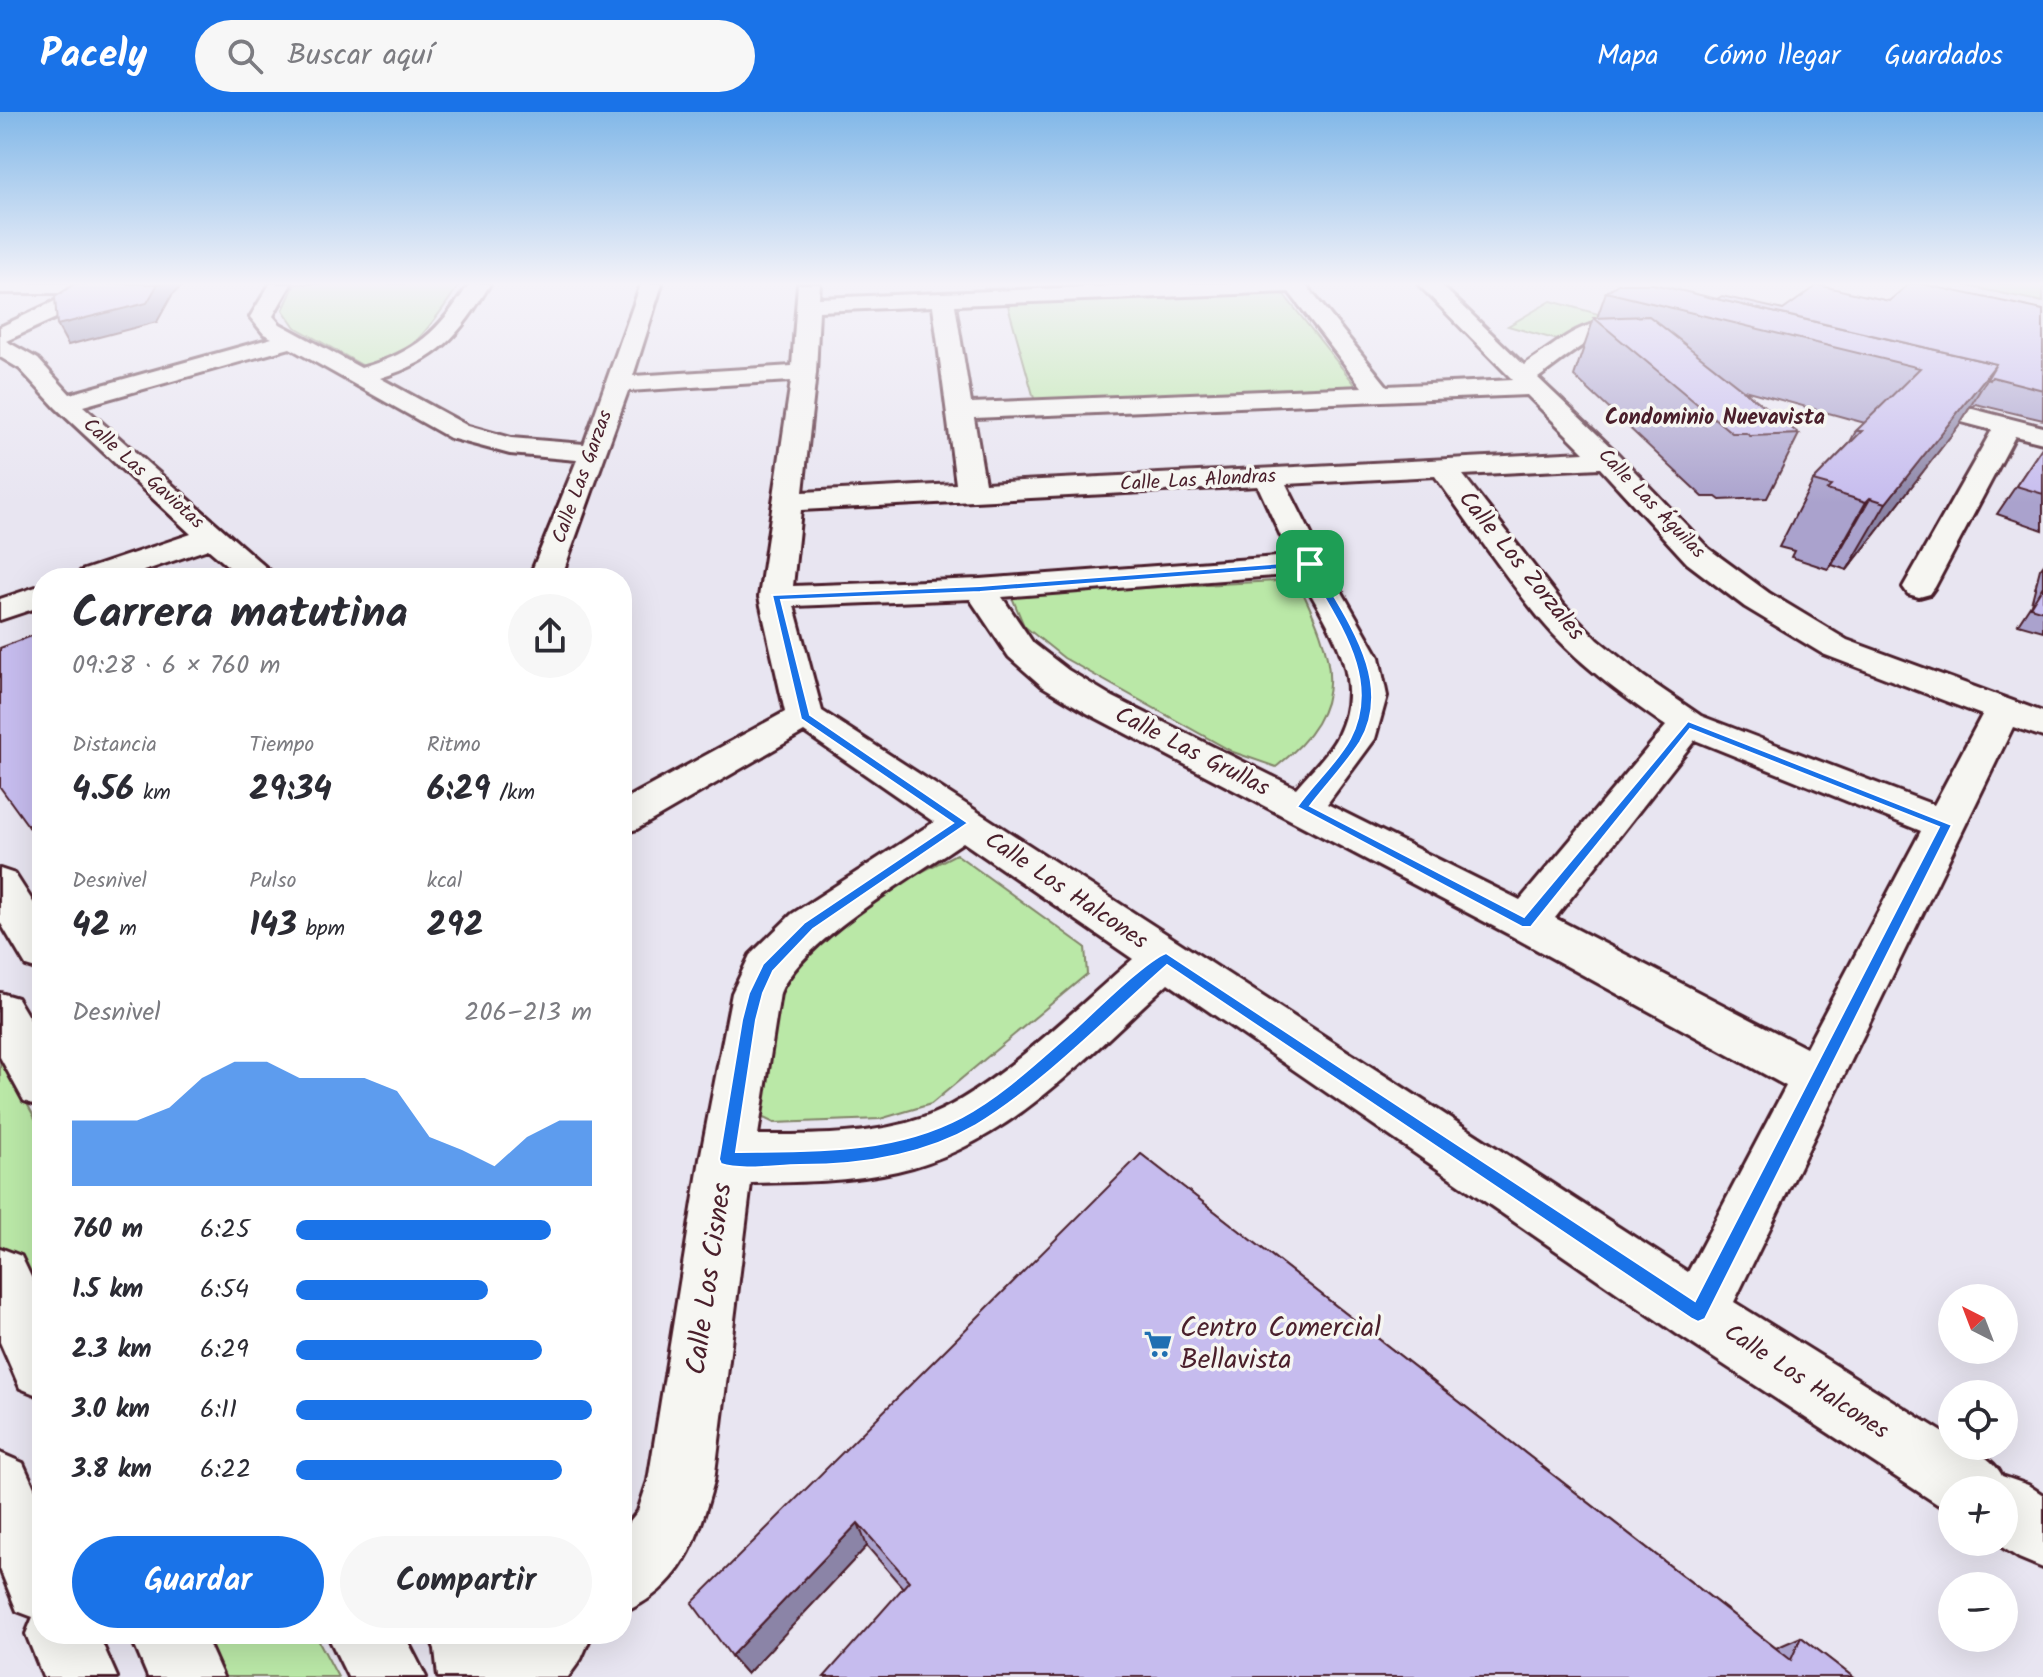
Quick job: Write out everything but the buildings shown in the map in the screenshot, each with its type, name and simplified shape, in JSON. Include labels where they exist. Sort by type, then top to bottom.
[{"type":"street","name":"Calle Las Gaviotas","points":[[17,357],[29,364],[65,403],[250,568]]},
{"type":"street","points":[[29,364],[30,357]]},
{"type":"street","points":[[65,403],[231,357]]},
{"type":"street","points":[[323,357],[459,432],[510,446],[594,453]]},
{"type":"street","points":[[358,377],[420,357]]},
{"type":"street","name":"Calle Las Garzas","points":[[549,568],[594,453],[626,357]]},
{"type":"street","points":[[632,813],[805,716],[775,597],[805,357]]},
{"type":"street","points":[[952,357],[972,493]]},
{"type":"street","points":[[1352,357],[1380,393]]},
{"type":"street","name":"Calle Las Águilas","points":[[1507,357],[1698,556],[1790,623],[1874,663],[2023,718]]},
{"type":"street","points":[[961,411],[1380,393],[1530,382],[1561,357]]},
{"type":"street","points":[[617,384],[804,373]]},
{"type":"street","points":[[1885,394],[2043,435]]},
{"type":"street","points":[[1919,587],[2007,426]]},
{"type":"street","name":"Calle Las Alondras","points":[[788,502],[1607,459]]},
{"type":"street","name":"Calle Los Zorzales","points":[[1443,468],[1552,612],[1577,639],[1631,685],[1688,724],[1946,825]]},
{"type":"street","points":[[1268,477],[1310,564],[1361,657],[1369,696],[1356,739],[1303,807]]},
{"type":"street","points":[[121,568],[212,537]]},
{"type":"street","points":[[775,597],[980,589],[1310,564]]},
{"type":"street","name":"Calle Las Grullas","points":[[980,589],[1021,650],[1055,678],[1100,705],[1526,923],[1817,1078]]},
{"type":"street","points":[[0,610],[32,599]]},
{"type":"street","name":"Calle Los Halcones","points":[[805,716],[1698,1313],[1952,1476]]},
{"type":"street","points":[[1698,1313],[1946,825],[2023,718]]},
{"type":"street","points":[[1526,923],[1688,724]]},
{"type":"street","name":"Calle Los Cisnes","points":[[632,1569],[649,1555],[666,1531],[681,1481],[749,1020],[767,968],[808,926],[962,823]]},
{"type":"street","points":[[0,885],[32,938]]},
{"type":"street","points":[[727,1159],[868,1154],[921,1142],[968,1121],[1009,1094],[1166,958]]},
{"type":"street","points":[[0,1012],[32,1068]]},
{"type":"street","points":[[0,1276],[32,1345]]},
{"type":"street","points":[[0,1486],[32,1562]]},
{"type":"street","points":[[2018,1518],[2043,1534]]},
{"type":"street","points":[[66,1644],[80,1677]]},
{"type":"street","points":[[171,1644],[186,1677]]},
{"type":"street","points":[[369,1644],[389,1677]]},
{"type":"street","points":[[471,1644],[475,1677]]},
{"type":"street","points":[[523,1677],[548,1644]]},
{"type":"green space","points":[[348,357],[393,357],[386,361],[369,369]]},
{"type":"green space","points":[[1022,357],[1333,357],[1357,387],[1035,402]]},
{"type":"green space","points":[[1297,580],[1320,633],[1329,680],[1326,702],[1317,723],[1301,745],[1276,767],[1233,752],[1064,658],[1024,626],[1011,595]]},
{"type":"green space","points":[[956,854],[1085,947],[1087,974],[931,1104],[880,1119],[774,1123],[753,1113],[781,977],[825,930],[900,883]]},
{"type":"green space","points":[[0,1054],[32,1113],[32,1325],[0,1256]]},
{"type":"green space","points":[[181,1644],[320,1644],[338,1677],[197,1677]]},
{"type":"place","name":"Centro Comercial Bellavista","points":[[1158,1344]]},
{"type":"district","name":"Condominio Nuevavista","points":[[1715,418]]},
{"type":"route","points":[[1310,564],[1361,657],[1369,696],[1356,739],[1303,807],[1526,923],[1688,724],[1946,825],[1698,1313],[1166,958],[1009,1094],[968,1121],[921,1142],[868,1154],[727,1159],[749,1020],[767,968],[808,926],[962,823],[805,716],[775,597],[980,589],[1310,564]]}]
